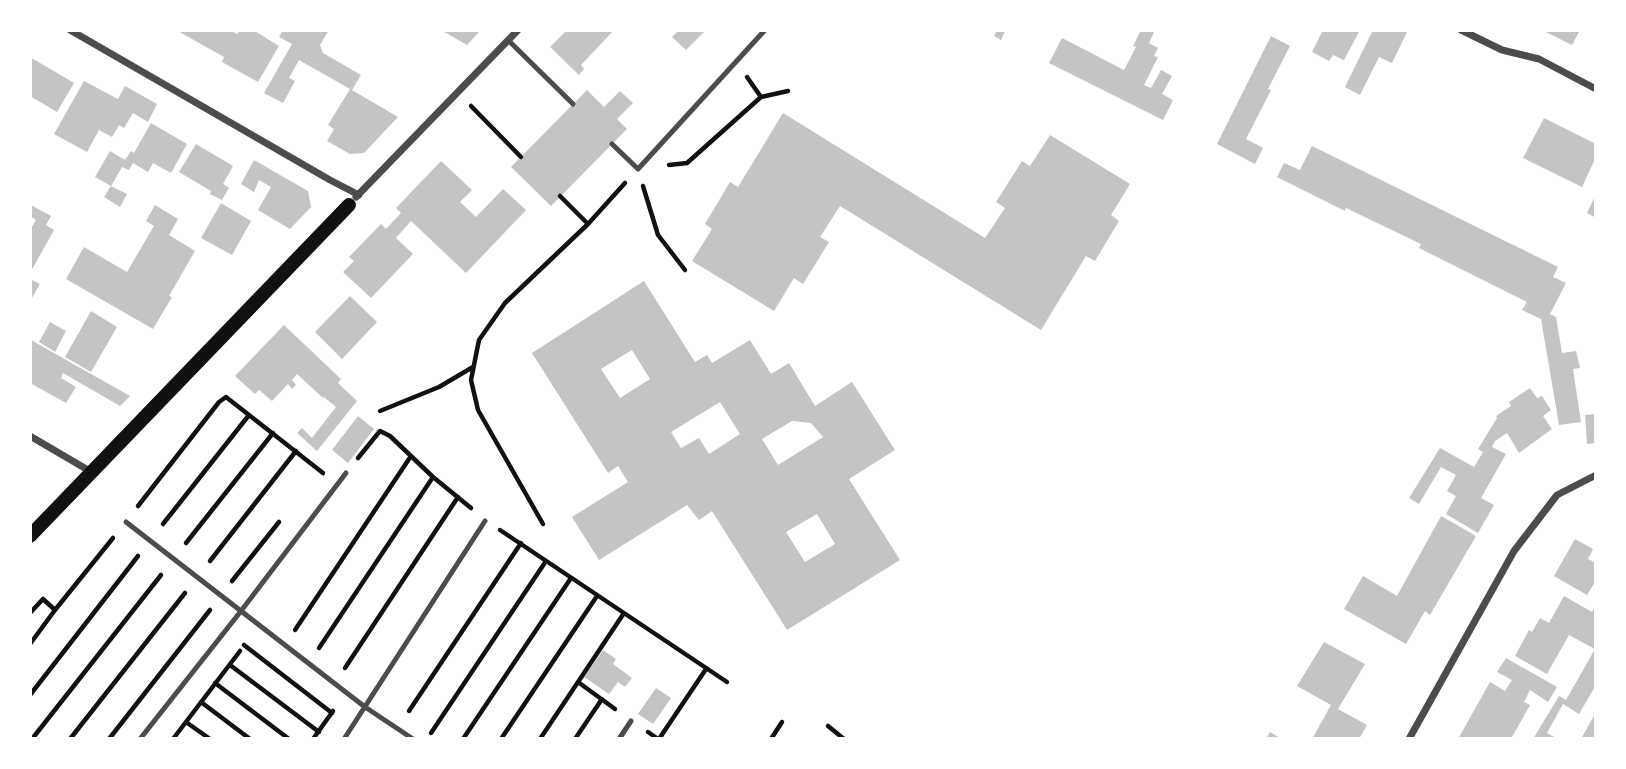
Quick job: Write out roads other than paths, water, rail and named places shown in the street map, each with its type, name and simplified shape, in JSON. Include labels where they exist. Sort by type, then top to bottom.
[{"type":"main road","points":[[30,536],[354,200]]},
{"type":"street","points":[[70,30],[330,180],[354,200],[518,30]]},
{"type":"street","points":[[1461,30],[1502,50],[1539,59],[1596,89]]},
{"type":"street","points":[[30,436],[88,470],[89,475]]},
{"type":"street","points":[[1409,739],[1514,551],[1557,495],[1596,475]]},
{"type":"lane","points":[[612,144],[638,169],[765,30]]},
{"type":"lane","points":[[508,40],[573,104]]},
{"type":"lane","points":[[140,739],[346,473]]},
{"type":"lane","points":[[344,739],[485,521]]},
{"type":"lane","points":[[126,522],[365,707],[413,739]]},
{"type":"lane","points":[[619,739],[631,721]]}]
